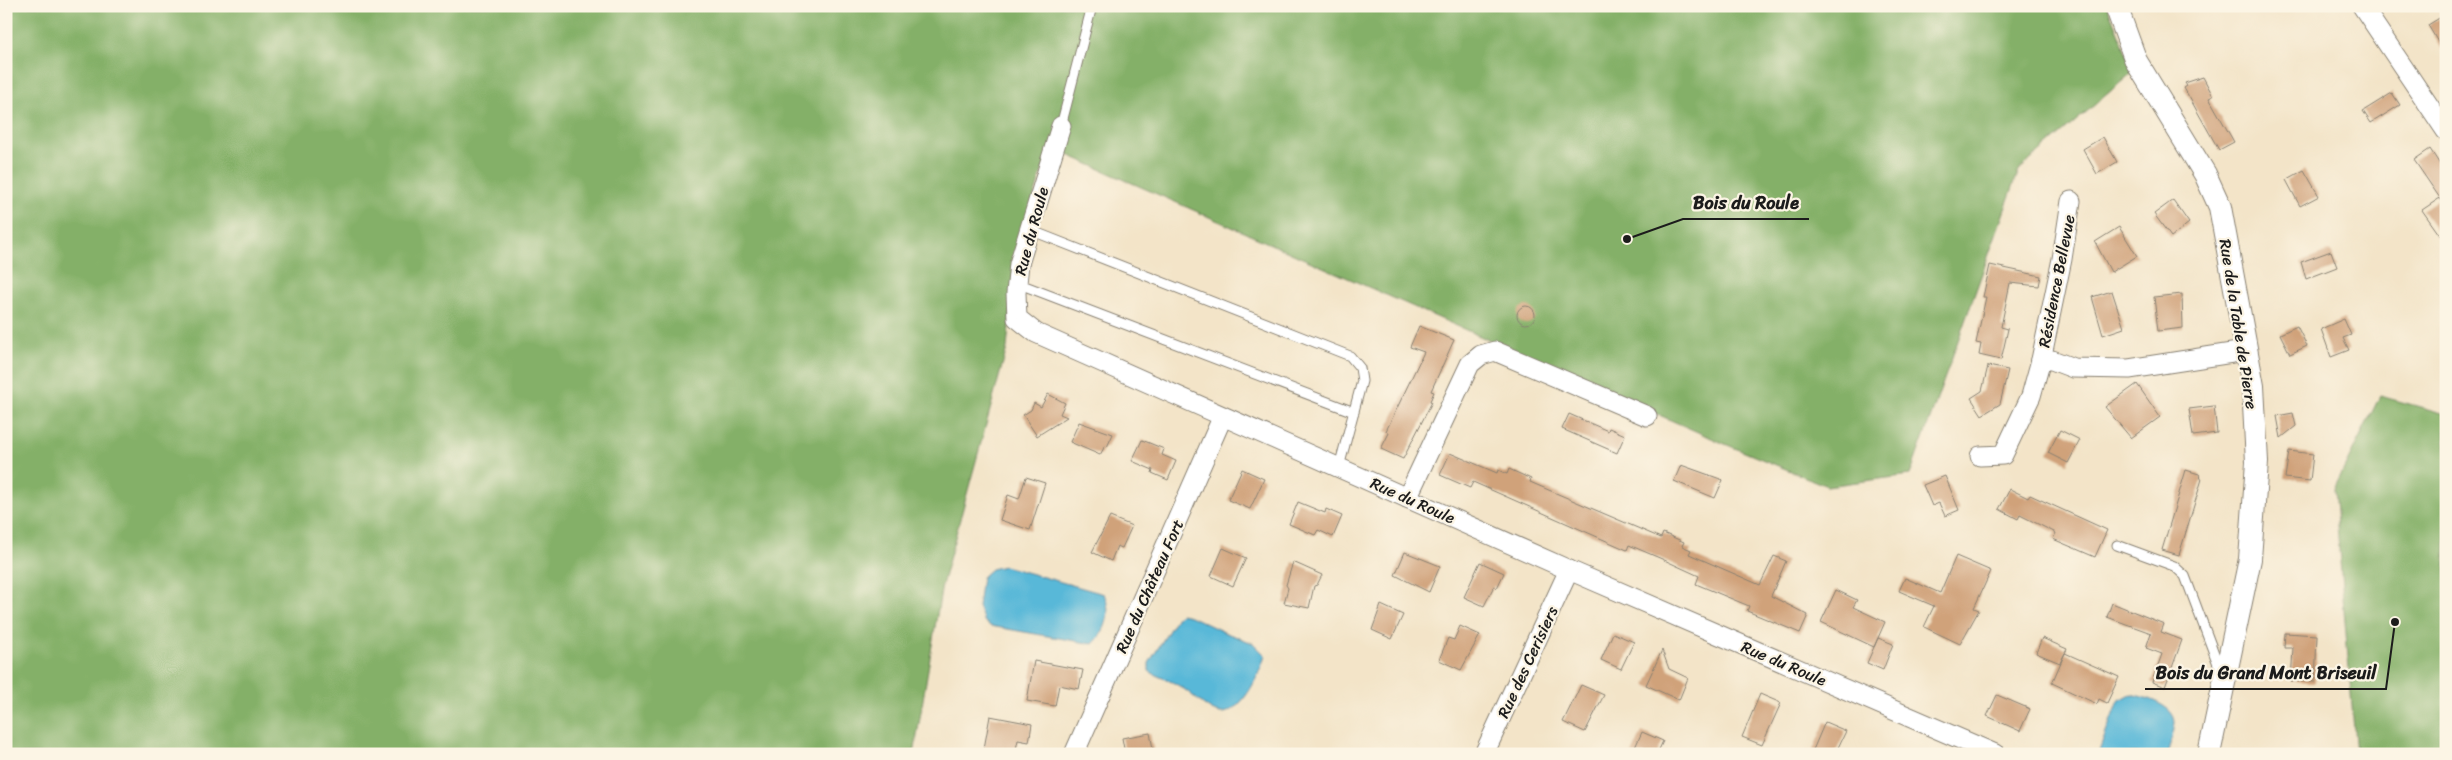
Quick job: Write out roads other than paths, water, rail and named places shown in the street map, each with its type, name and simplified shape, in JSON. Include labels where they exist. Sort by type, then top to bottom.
[{"type":"street","name":"Rue de la Table de Pierre","points":[[2116,6],[2136,61],[2205,174],[2220,207],[2245,351],[2253,386],[2257,462],[2250,559],[2209,754]]},
{"type":"street","points":[[2362,6],[2446,131]]},
{"type":"street","name":"Rue du Roule","points":[[1061,126],[1019,264],[1017,318],[1036,333],[1222,418],[1339,467],[1569,570],[1994,754]]},
{"type":"street","name":"Résidence Bellevue","points":[[1980,456],[2003,455],[2031,396],[2041,360],[2062,259],[2071,201]]},
{"type":"street","points":[[1408,498],[1470,364],[1481,355],[1494,351],[1647,416]]},
{"type":"street","name":"Résidence Bellevue","points":[[2041,360],[2052,360],[2073,368],[2129,369],[2245,351]]},
{"type":"street","name":"Rue du Château Fort","points":[[1074,754],[1222,418]]},
{"type":"street","name":"Rue des Cerisiers","points":[[1484,754],[1569,570]]},
{"type":"lane","points":[[1061,126],[1092,6]]},
{"type":"lane","points":[[1030,230],[1350,356],[1360,368],[1362,381],[1339,467]]},
{"type":"lane","points":[[1017,283],[1354,412]]},
{"type":"lane","points":[[2117,545],[2174,566],[2185,576],[2224,681]]},
{"type":"water","points":[[1004,566],[1104,594],[1108,614],[1105,627],[1098,639],[1093,644],[990,626],[984,621],[978,607],[982,577],[991,569]]},
{"type":"water","points":[[1181,614],[1190,616],[1253,643],[1265,655],[1248,693],[1233,709],[1225,713],[1216,712],[1177,685],[1149,671],[1149,663],[1177,617]]},
{"type":"water","points":[[2131,694],[2158,703],[2170,711],[2174,717],[2175,723],[2167,754],[2098,754],[2118,701]]},
{"type":"place","name":"Bois du Roule","points":[[1627,239]]},
{"type":"place","name":"Bois du Grand Mont Briseuil","points":[[2395,622]]}]
